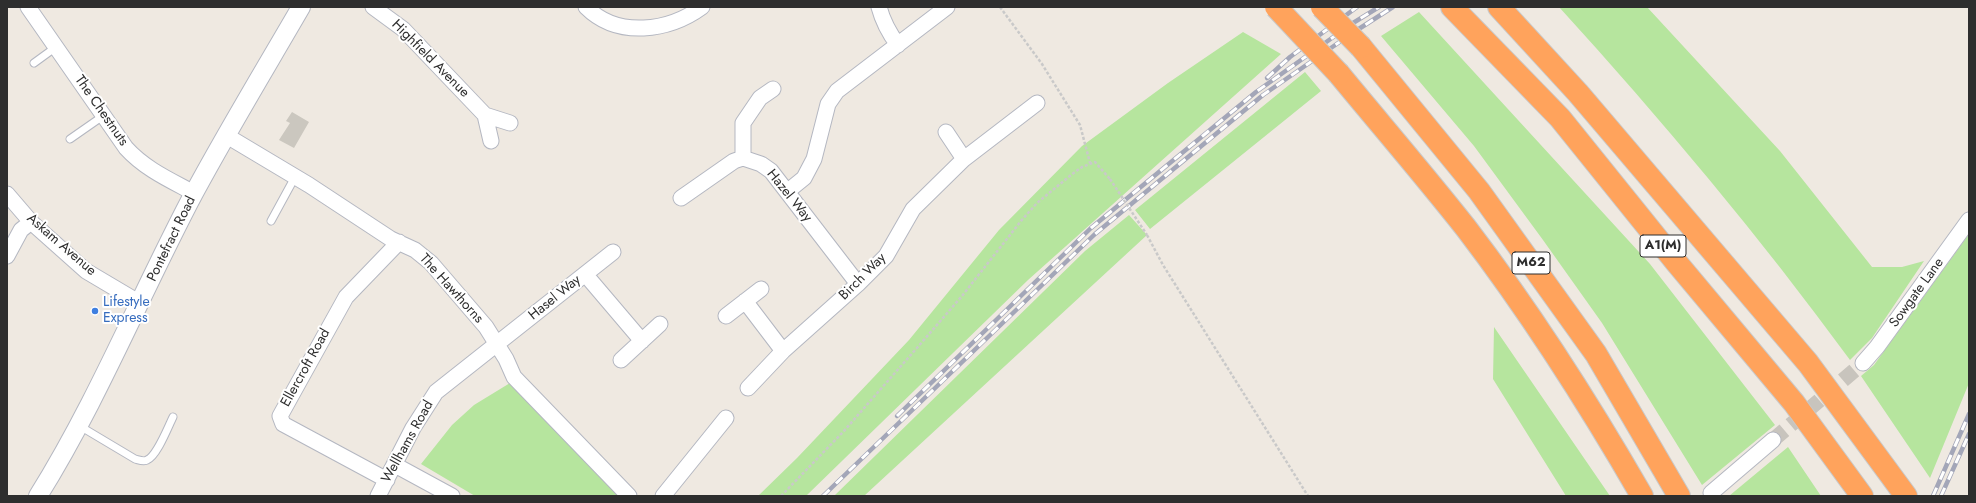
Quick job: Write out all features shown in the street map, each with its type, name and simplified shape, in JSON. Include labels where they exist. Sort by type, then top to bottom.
[{"type":"highway","name":"M62","points":[[1276,7],[1339,74],[1466,228],[1528,315],[1605,432],[1642,496]]},
{"type":"highway","name":"M62","points":[[1322,7],[1361,47],[1479,192],[1596,354],[1678,496]]},
{"type":"highway","name":"A1(M)","points":[[1452,7],[1560,118],[1676,262],[1794,403],[1862,496]]},
{"type":"highway","name":"A1(M)","points":[[1499,7],[1578,93],[1808,363],[1902,491]]},
{"type":"street","name":"The Chestnuts","points":[[28,7],[103,116],[136,159],[151,170],[194,193]]},
{"type":"street","name":"Pontefract Road","points":[[38,496],[78,425],[140,304],[194,193],[301,7]]},
{"type":"street","name":"Highfield Avenue","points":[[373,7],[403,29],[485,115],[510,123]]},
{"type":"street","points":[[586,7],[606,21],[621,26],[636,28],[658,27],[671,24],[688,17],[702,7]]},
{"type":"street","points":[[880,7],[882,18],[888,31],[898,45]]},
{"type":"street","points":[[788,191],[804,178],[814,159],[828,104],[837,91],[947,7]]},
{"type":"street","points":[[681,198],[734,161],[743,158],[743,123],[760,98],[773,89]]},
{"type":"street","name":"Birch Way","points":[[748,388],[784,351],[858,284],[886,256],[913,209],[964,159],[1038,103]]},
{"type":"street","points":[[485,115],[491,141]]},
{"type":"street","points":[[946,132],[964,159]]},
{"type":"street","name":"The Hawthorns","points":[[226,136],[399,242],[415,250],[431,263],[486,327],[514,377],[629,496]]},
{"type":"street","name":"Hazel Way","points":[[743,158],[761,164],[771,171],[788,191],[858,284]]},
{"type":"street","name":"Askam Avenue","points":[[7,194],[31,222],[86,270],[140,304]]},
{"type":"street","name":"Sowgate Lane","points":[[1863,363],[1878,347],[1969,220]]},
{"type":"street","points":[[7,256],[21,230],[31,222]]},
{"type":"street","name":"Ellercroft Road","points":[[387,480],[283,424],[280,416],[346,297],[399,242]]},
{"type":"street","name":"Hasel Way","points":[[497,345],[613,252]]},
{"type":"street","points":[[585,274],[642,341]]},
{"type":"street","points":[[726,316],[761,289]]},
{"type":"street","points":[[745,301],[784,351]]},
{"type":"street","points":[[621,360],[660,324]]},
{"type":"street","name":"Wellhams Road","points":[[378,496],[413,428],[436,392],[497,345]]},
{"type":"street","points":[[663,496],[726,418]]},
{"type":"street","points":[[1711,493],[1773,440]]},
{"type":"street","points":[[395,465],[452,496]]},
{"type":"lane","points":[[34,62],[56,47]]},
{"type":"lane","points":[[70,139],[103,116]]},
{"type":"lane","points":[[271,220],[295,177]]},
{"type":"lane","points":[[78,425],[135,459],[143,461],[148,460],[154,455],[173,417]]},
{"type":"path","points":[[1000,7],[1042,64],[1080,125],[1090,163]]},
{"type":"path","points":[[781,496],[843,432],[923,341],[962,296],[1037,203],[1071,175],[1090,163],[1096,162],[1110,179],[1147,235],[1163,264],[1308,496]]},
{"type":"green space","points":[[1559,7],[1647,7],[1780,151],[1872,267],[1902,267],[1924,261],[1872,338],[1850,360],[1746,224],[1673,136]]},
{"type":"green space","points":[[1419,12],[1650,264],[1775,425],[1702,485],[1602,323],[1543,240],[1474,146],[1381,36]]},
{"type":"green space","points":[[1243,32],[1281,54],[1028,280],[806,496],[758,496],[797,458],[909,340],[999,230],[1082,146],[1168,83]]},
{"type":"green space","points":[[1305,72],[1321,91],[1150,229],[1135,210]]},
{"type":"green space","points":[[1129,215],[1147,235],[864,496],[834,496],[1085,251]]},
{"type":"green space","points":[[1969,234],[1969,383],[1930,478],[1861,376],[1874,365]]},
{"type":"green space","points":[[1494,327],[1610,496],[1566,496],[1493,379]]},
{"type":"green space","points":[[510,383],[619,496],[475,496],[421,464],[452,425],[474,405]]},
{"type":"green space","points":[[1788,447],[1821,496],[1729,496]]},
{"type":"building","points":[[292,112],[309,122],[294,148],[279,140],[290,123],[286,121]]},
{"type":"tunnel","points":[[1773,440],[1863,363]]},
{"type":"railway","points":[[1267,78],[1290,57],[1357,7]]},
{"type":"railway","points":[[897,416],[1091,228],[1256,92],[1353,23],[1379,7]]},
{"type":"railway","points":[[823,496],[1095,234],[1263,95],[1393,7]]},
{"type":"railway","points":[[1933,496],[1969,414]]},
{"type":"railway","points":[[1941,496],[1969,434]]},
{"type":"place","name":"Lifestyle Express","points":[[95,311]]}]
